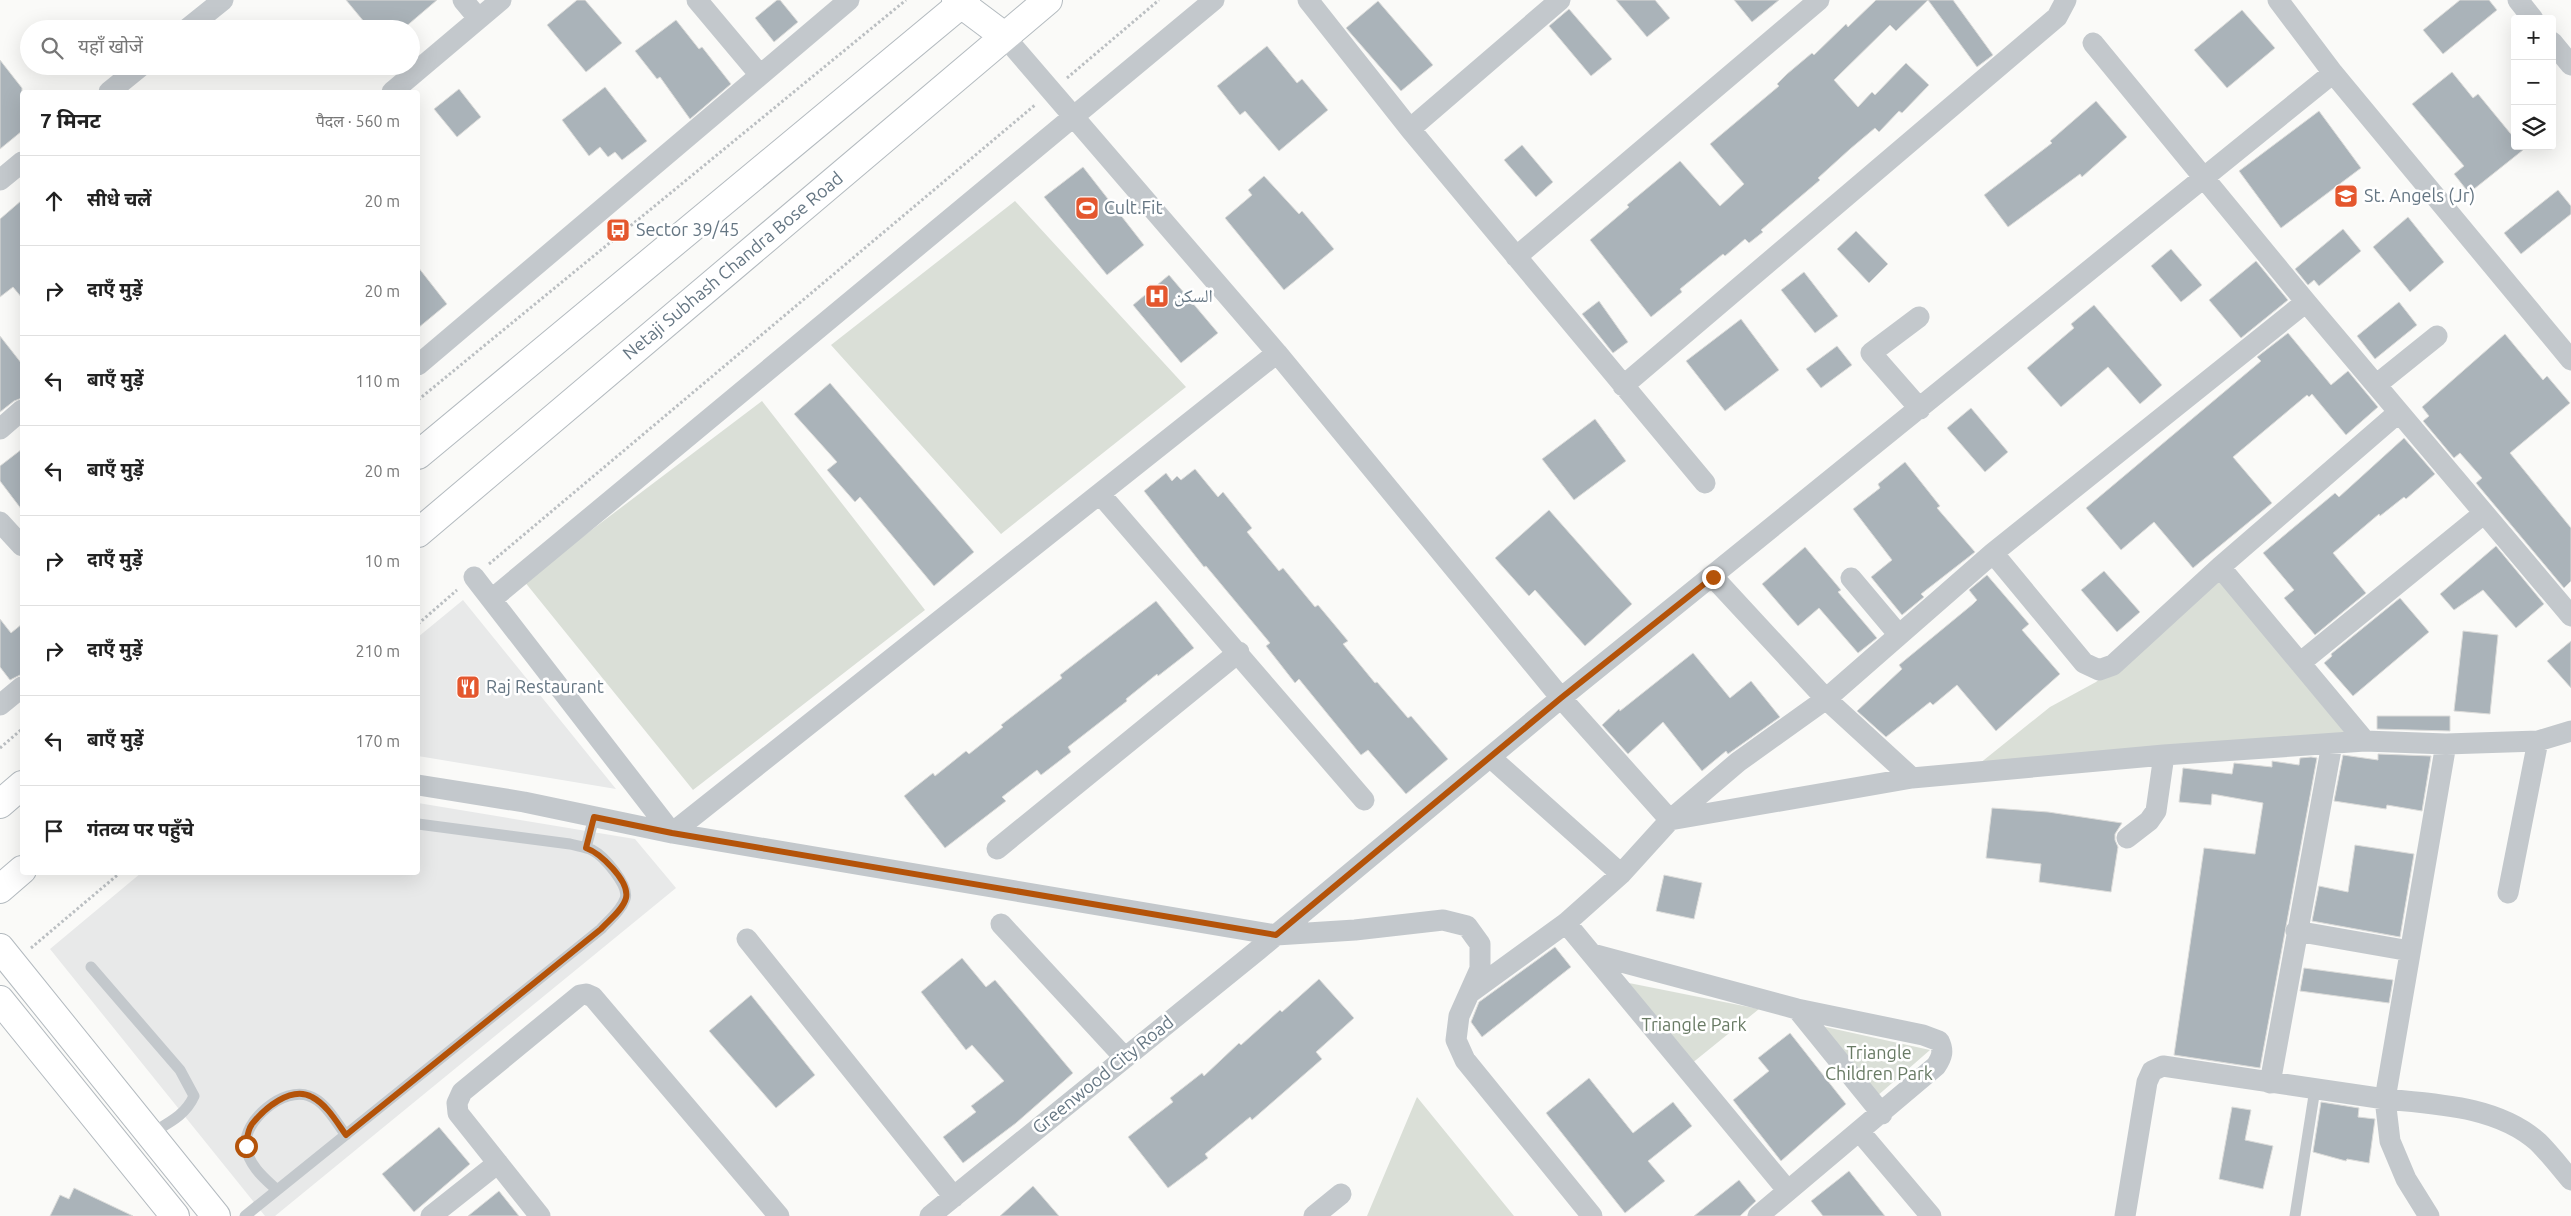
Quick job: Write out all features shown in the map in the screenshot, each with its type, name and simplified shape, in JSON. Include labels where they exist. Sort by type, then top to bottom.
[{"type":"main road","name":"Netaji Subhash Chandra Bose Road","points":[[420,531],[1048,0]]},
{"type":"main road","points":[[420,453],[961,2],[1004,36]]},
{"type":"main road","points":[[0,804],[20,787]]},
{"type":"main road","points":[[0,889],[20,872]]},
{"type":"main road","points":[[0,948],[216,1216]]},
{"type":"main road","points":[[0,1000],[175,1216]]},
{"type":"street","points":[[199,20],[223,0]]},
{"type":"street","points":[[463,0],[478,18]]},
{"type":"street","points":[[420,68],[501,0]]},
{"type":"street","points":[[697,0],[760,75]]},
{"type":"street","points":[[420,363],[849,0]]},
{"type":"street","points":[[492,599],[1214,0]]},
{"type":"street","points":[[1308,0],[1410,129],[1704,483]]},
{"type":"street","points":[[1410,129],[1560,0]]},
{"type":"street","points":[[1516,257],[1820,0]]},
{"type":"street","points":[[1623,386],[2057,17],[2066,0]]},
{"type":"street","points":[[2278,0],[2333,73],[2570,356]]},
{"type":"street","points":[[2518,0],[2531,15]]},
{"type":"street","points":[[1004,36],[1277,354],[1561,698],[1670,820]]},
{"type":"street","points":[[2092,43],[2483,514],[2571,616]]},
{"type":"street","points":[[2556,47],[2571,65]]},
{"type":"street","name":"Greenwood City Road","points":[[930,1216],[1276,935],[1561,698],[1713,577],[2333,73]]},
{"type":"street","points":[[111,90],[130,75]]},
{"type":"street","points":[[394,90],[412,75]]},
{"type":"street","points":[[0,180],[20,164]]},
{"type":"street","points":[[1472,992],[1566,923],[1621,874],[1670,820],[1738,762],[1826,699],[1993,553],[2306,302]]},
{"type":"street","points":[[1919,317],[1872,353],[1920,409]]},
{"type":"street","points":[[2376,385],[2437,336]]},
{"type":"street","points":[[672,833],[1277,354]]},
{"type":"street","points":[[0,429],[20,412]]},
{"type":"street","points":[[1993,553],[2084,664],[2099,670],[2113,665],[2220,567],[2399,412]]},
{"type":"street","points":[[1101,495],[1239,652],[1364,800]]},
{"type":"street","points":[[2300,663],[2483,514]]},
{"type":"street","points":[[0,522],[20,544]]},
{"type":"street","points":[[2220,567],[2365,741]]},
{"type":"street","points":[[474,577],[672,833]]},
{"type":"street","points":[[1713,577],[1826,699],[1912,778]]},
{"type":"street","points":[[1851,578],[1899,635]]},
{"type":"street","points":[[997,849],[1239,652]]},
{"type":"street","points":[[0,705],[20,689]]},
{"type":"street","points":[[1670,820],[1912,778],[2164,755],[2365,741],[2446,744],[2538,741],[2571,731]]},
{"type":"street","points":[[2508,893],[2538,741]]},
{"type":"street","points":[[2270,1083],[2296,931],[2332,744]]},
{"type":"street","points":[[2429,1216],[2406,1180],[2390,1141],[2385,1099],[2446,744]]},
{"type":"street","points":[[2127,838],[2149,821],[2156,811],[2164,755]]},
{"type":"street","points":[[1490,757],[1621,874]]},
{"type":"street","points":[[420,785],[524,802],[672,833],[1276,935],[1355,930],[1443,920],[1467,926],[1480,944],[1480,969],[1472,992],[1459,1016],[1456,1040],[1465,1060],[1592,1216]]},
{"type":"street","points":[[1566,923],[1788,1191]]},
{"type":"street","points":[[1001,924],[1125,1058]]},
{"type":"street","points":[[2296,931],[2410,951]]},
{"type":"street","points":[[747,939],[954,1197]]},
{"type":"street","points":[[1592,954],[1797,1008],[1922,1035],[1939,1041],[1943,1048],[1936,1066],[1882,1114],[1758,1216]]},
{"type":"street","points":[[540,1216],[458,1113],[456,1103],[462,1092],[580,995],[586,994],[593,997],[779,1216]]},
{"type":"street","points":[[1797,1008],[1882,1114]]},
{"type":"street","points":[[2126,1216],[2147,1082],[2152,1071],[2163,1066],[2270,1083],[2453,1107],[2485,1114],[2514,1125],[2537,1142],[2571,1180]]},
{"type":"street","points":[[1860,1132],[1931,1216]]},
{"type":"street","points":[[431,1216],[498,1162]]},
{"type":"street","points":[[1314,1216],[1341,1194]]},
{"type":"lane","points":[[586,848],[594,817]]},
{"type":"lane","points":[[245,1216],[601,929],[618,911],[626,898],[625,888],[610,866],[594,851],[586,848],[570,844],[420,824]]},
{"type":"lane","points":[[90,967],[180,1070],[194,1096],[189,1107],[182,1114],[150,1134]]},
{"type":"lane","points":[[2295,1216],[2315,1089]]},
{"type":"lane","points":[[277,1190],[256,1170],[246,1146],[247,1134],[252,1125],[268,1108],[293,1094],[311,1096],[325,1107],[346,1135]]},
{"type":"path","points":[[420,398],[906,0]]},
{"type":"path","points":[[420,622],[1159,0]]},
{"type":"path","points":[[0,748],[20,731]]},
{"type":"path","points":[[42,939],[117,875]]},
{"type":"shaded area","points":[[463,600],[616,789],[420,756],[420,635]]},
{"type":"shaded area","points":[[420,803],[635,839],[676,888],[275,1216],[265,1216],[50,949],[139,875],[420,875]]},
{"type":"green space","points":[[1015,201],[1186,387],[1001,534],[831,345]]},
{"type":"green space","points":[[762,401],[925,610],[693,790],[524,581]]},
{"type":"green space","points":[[2220,575],[2353,735],[1974,768],[2050,707],[2096,682]]},
{"type":"green space","name":"Triangle Park","points":[[1619,981],[1759,1009],[1691,1064]]},
{"type":"green space","name":"Triangle Children Park","points":[[1812,1024],[1930,1050],[1876,1097]]},
{"type":"green space","points":[[1417,1097],[1514,1216],[1367,1216]]},
{"type":"building","points":[[346,0],[437,0],[414,20],[363,20]]},
{"type":"building","points":[[577,0],[585,0],[622,43],[586,72],[547,25]]},
{"type":"building","points":[[777,0],[780,0],[798,22],[774,42],[755,18]]},
{"type":"building","points":[[1616,0],[1655,0],[1670,18],[1647,37]]},
{"type":"building","points":[[1734,0],[1779,0],[1752,22]]},
{"type":"building","points":[[1876,0],[1928,0],[1896,31],[1890,25],[1834,80],[1858,107],[1872,92],[1875,95],[1906,63],[1929,85],[1902,113],[1899,111],[1879,132],[1875,128],[1850,149],[1818,178],[1820,180],[1761,230],[1763,232],[1749,243],[1745,239],[1725,256],[1723,254],[1680,289],[1682,292],[1651,317],[1590,240],[1629,207],[1627,205],[1680,161],[1720,206],[1744,184],[1710,144],[1779,86],[1777,84],[1787,74],[1812,53],[1814,55],[1846,24],[1848,27]]},
{"type":"building","points":[[1928,0],[1953,0],[1993,55],[1977,67]]},
{"type":"building","points":[[2460,0],[2489,0],[2497,10],[2443,54],[2423,30]]},
{"type":"building","points":[[1378,1],[1433,65],[1401,91],[1346,28]]},
{"type":"building","points":[[1569,9],[1612,59],[1591,76],[1549,26]]},
{"type":"building","points":[[2242,10],[2275,48],[2227,88],[2194,50]]},
{"type":"building","points":[[676,20],[699,49],[702,47],[731,84],[690,119],[660,77],[657,79],[635,51]]},
{"type":"building","points":[[1267,46],[1297,83],[1302,79],[1328,110],[1279,151],[1245,111],[1240,115],[1217,86]]},
{"type":"building","points":[[0,60],[22,90],[20,90],[20,133],[0,149]]},
{"type":"building","points":[[2452,72],[2473,98],[2478,94],[2511,134],[2511,150],[2523,150],[2469,193],[2454,174],[2464,166],[2412,104]]},
{"type":"building","points":[[605,87],[647,141],[622,160],[615,152],[608,157],[600,147],[589,156],[562,120]]},
{"type":"building","points":[[459,89],[481,117],[457,137],[434,109]]},
{"type":"building","points":[[2096,101],[2127,137],[2082,177],[2080,174],[2008,227],[1984,195],[2052,143],[2050,141]]},
{"type":"building","points":[[2319,111],[2361,168],[2281,228],[2239,171]]},
{"type":"building","points":[[1522,145],[1553,182],[1536,197],[1504,160]]},
{"type":"building","points":[[1083,167],[1144,245],[1107,275],[1044,197]]},
{"type":"building","points":[[1264,176],[1299,214],[1302,211],[1334,249],[1284,290],[1225,218],[1252,195],[1248,190]]},
{"type":"building","points":[[2558,190],[2571,206],[2571,214],[2521,254],[2504,233]]},
{"type":"building","points":[[20,202],[20,296],[13,287],[0,297],[0,219]]},
{"type":"building","points":[[2408,217],[2444,262],[2410,292],[2373,247]]},
{"type":"building","points":[[2343,229],[2361,251],[2319,286],[2314,280],[2308,285],[2295,269]]},
{"type":"building","points":[[1856,231],[1888,264],[1869,283],[1837,249]]},
{"type":"building","points":[[2171,249],[2202,285],[2181,302],[2151,266]]},
{"type":"building","points":[[2256,261],[2288,300],[2241,338],[2209,300]]},
{"type":"building","points":[[420,270],[447,304],[420,326]]},
{"type":"building","points":[[1804,272],[1838,316],[1815,333],[1781,290]]},
{"type":"building","points":[[1169,275],[1218,333],[1181,363],[1133,305]]},
{"type":"building","points":[[1599,301],[1628,342],[1613,353],[1582,314]]},
{"type":"building","points":[[2399,302],[2417,325],[2375,359],[2357,336]]},
{"type":"building","points":[[2094,305],[2162,385],[2140,404],[2108,367],[2061,407],[2027,368],[2074,328],[2071,324]]},
{"type":"building","points":[[1741,319],[1779,370],[1725,411],[1686,361]]},
{"type":"building","points":[[2288,333],[2331,385],[2348,371],[2378,407],[2346,435],[2312,394],[2309,397],[2307,395],[2233,457],[2272,503],[2193,568],[2154,522],[2121,550],[2086,508],[2261,361],[2257,357]]},
{"type":"building","points":[[2505,334],[2543,380],[2547,376],[2570,403],[2510,453],[2571,528],[2571,581],[2564,588],[2476,483],[2482,478],[2460,453],[2454,458],[2423,421],[2429,416],[2422,407]]},
{"type":"building","points":[[0,336],[20,361],[20,399],[0,412]]},
{"type":"building","points":[[1837,346],[1852,365],[1821,388],[1806,369]]},
{"type":"building","points":[[830,383],[974,552],[934,586],[860,497],[855,502],[827,470],[837,462],[794,414]]},
{"type":"building","points":[[1971,408],[2008,452],[1985,472],[1947,428]]},
{"type":"building","points":[[1595,419],[1626,461],[1574,500],[1542,459]]},
{"type":"building","points":[[2404,438],[2435,474],[2406,499],[2404,497],[2380,516],[2379,514],[2333,553],[2366,593],[2315,635],[2284,598],[2294,590],[2263,553],[2335,493],[2339,497]]},
{"type":"building","points":[[20,451],[20,507],[0,481],[0,466]]},
{"type":"building","points":[[1905,462],[1940,506],[1937,508],[1975,552],[1921,594],[1924,597],[1902,615],[1871,577],[1892,560],[1853,509],[1880,488],[1878,484]]},
{"type":"building","points":[[1195,469],[1218,497],[1223,492],[1252,528],[1247,532],[1279,571],[1283,568],[1315,607],[1318,605],[1348,641],[1343,644],[1375,683],[1377,682],[1408,718],[1411,716],[1448,759],[1406,794],[1368,750],[1361,755],[1299,679],[1295,683],[1266,646],[1270,643],[1206,566],[1204,567],[1144,491],[1166,473],[1172,481],[1177,476],[1181,480]]},
{"type":"building","points":[[1549,510],[1632,604],[1585,646],[1535,590],[1529,596],[1495,558]]},
{"type":"building","points":[[2496,546],[2544,604],[2516,628],[2483,590],[2454,610],[2440,594]]},
{"type":"building","points":[[1805,547],[1841,590],[1838,592],[1877,638],[1858,653],[1819,608],[1798,626],[1762,584]]},
{"type":"building","points":[[2104,571],[2140,612],[2117,632],[2081,590]]},
{"type":"building","points":[[1987,575],[2029,624],[2022,630],[2060,674],[1996,731],[1957,685],[1933,705],[1930,702],[1886,737],[1857,711],[1902,669],[1899,665],[1977,600],[1969,590]]},
{"type":"building","points":[[2400,598],[2429,632],[2353,696],[2324,663],[2332,656],[2331,654]]},
{"type":"building","points":[[1156,601],[1194,648],[1158,676],[1157,674],[1126,699],[1127,701],[1068,747],[1071,752],[1041,775],[1037,770],[1002,797],[1006,801],[945,848],[904,796],[933,773],[935,776],[966,751],[969,754],[1003,727],[1001,725],[1062,678],[1060,675]]},
{"type":"building","points":[[0,619],[11,633],[20,626],[20,675],[10,680],[0,667]]},
{"type":"building","points":[[2463,631],[2498,635],[2490,714],[2454,711]]},
{"type":"building","points":[[2571,641],[2571,688],[2547,661]]},
{"type":"building","points":[[1693,653],[1730,698],[1751,681],[1780,717],[1728,754],[1726,751],[1702,771],[1663,722],[1628,754],[1602,725],[1619,709],[1620,711]]},
{"type":"building","points":[[2377,716],[2450,716],[2450,731],[2377,729]]},
{"type":"building","points":[[2378,754],[2431,756],[2422,811],[2387,805],[2386,809],[2334,801],[2343,755],[2378,760]]},
{"type":"building","points":[[2300,758],[2317,758],[2260,1068],[2174,1055],[2204,848],[2255,854],[2263,803],[2212,794],[2211,805],[2179,802],[2183,768],[2232,774],[2234,763],[2272,767],[2272,761],[2299,765]]},
{"type":"building","points":[[1992,808],[2048,812],[2122,823],[2115,834],[2118,847],[2111,892],[2039,882],[2041,864],[1986,858]]},
{"type":"building","points":[[2355,845],[2414,854],[2400,937],[2312,921],[2319,886],[2348,892]]},
{"type":"building","points":[[1664,875],[1702,883],[1694,919],[1656,911]]},
{"type":"building","points":[[1555,947],[1571,967],[1482,1037],[1471,1022],[1479,1002]]},
{"type":"building","points":[[962,958],[986,987],[995,980],[1073,1073],[1016,1123],[963,1163],[943,1137],[976,1112],[971,1106],[1004,1081],[972,1045],[966,1050],[921,992]]},
{"type":"building","points":[[2304,968],[2393,980],[2389,1003],[2300,991]]},
{"type":"building","points":[[1319,979],[1354,1018],[1316,1052],[1322,1059],[1252,1120],[1250,1117],[1205,1154],[1208,1158],[1168,1188],[1128,1137],[1173,1102],[1170,1098],[1202,1073],[1204,1076],[1239,1043],[1241,1045],[1280,1010],[1282,1012]]},
{"type":"building","points":[[751,995],[815,1075],[776,1108],[709,1031]]},
{"type":"building","points":[[1790,1033],[1846,1104],[1781,1161],[1733,1100],[1769,1071],[1758,1058]]},
{"type":"building","points":[[1589,1078],[1633,1133],[1673,1102],[1692,1126],[1648,1161],[1665,1181],[1625,1213],[1546,1113]]},
{"type":"building","points":[[2321,1102],[2359,1108],[2358,1117],[2375,1119],[2369,1163],[2347,1159],[2346,1161],[2313,1152]]},
{"type":"building","points":[[2232,1107],[2251,1110],[2245,1140],[2273,1146],[2263,1189],[2219,1179]]},
{"type":"building","points":[[439,1127],[470,1164],[414,1212],[382,1174]]},
{"type":"building","points":[[1849,1171],[1885,1216],[1823,1216],[1811,1201]]},
{"type":"building","points":[[1739,1180],[1756,1201],[1740,1216],[1694,1216]]},
{"type":"building","points":[[1033,1186],[1059,1216],[1000,1216]]},
{"type":"building","points":[[74,1188],[133,1216],[50,1216],[60,1195],[69,1199]]},
{"type":"building","points":[[499,1191],[519,1216],[468,1216]]},
{"type":"place","name":"St. Angels (Jr)","points":[[2346,196]]},
{"type":"place","name":"Cult.Fit","points":[[1087,208]]},
{"type":"place","name":"Sector 39/45","points":[[618,230]]},
{"type":"place","name":"السكن","points":[[1157,296]]},
{"type":"place","name":"Raj Restaurant","points":[[468,687]]},
{"type":"route","points":[[246,1146],[247,1134],[252,1125],[268,1108],[293,1094],[311,1096],[325,1107],[346,1135],[601,929],[618,911],[626,898],[625,888],[610,866],[594,851],[586,848],[594,817],[672,833],[1276,935],[1561,698],[1713,577]]}]
